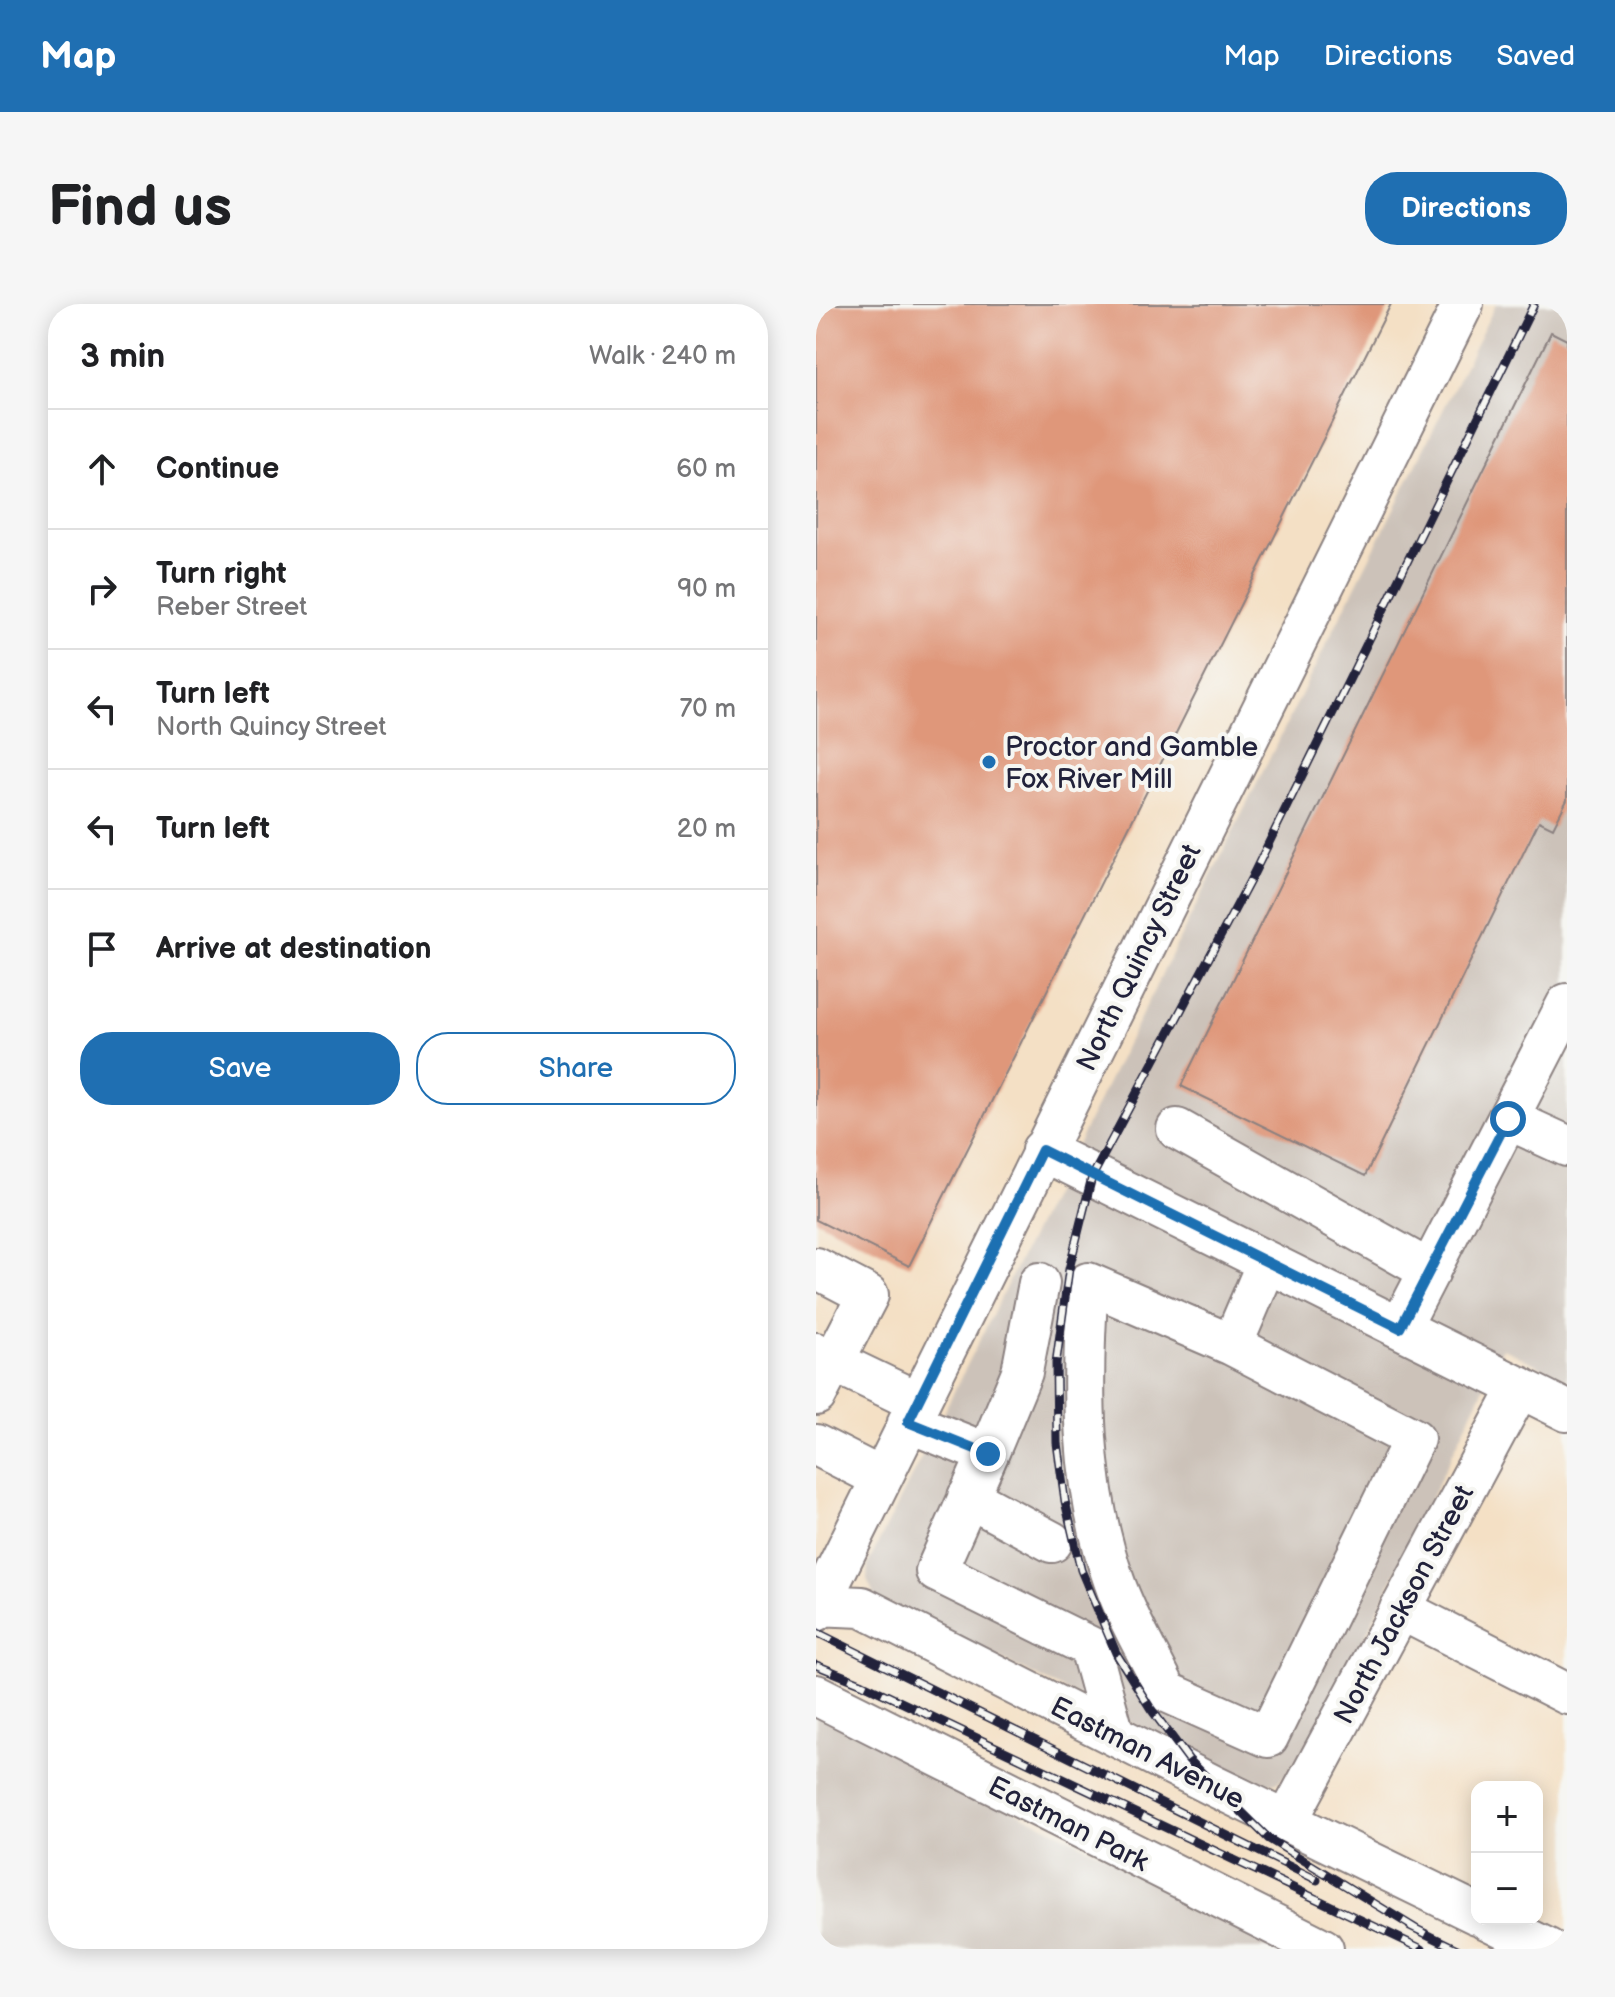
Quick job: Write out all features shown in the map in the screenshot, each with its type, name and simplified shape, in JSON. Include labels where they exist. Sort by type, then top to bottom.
[{"type":"street","name":"North Quincy Street","points":[[817,1607],[1463,304]]},
{"type":"street","points":[[1400,1328],[1508,1119],[1557,1048],[1567,1004]]},
{"type":"street","points":[[1508,1119],[1567,1146]]},
{"type":"street","points":[[1177,1129],[1430,1271]]},
{"type":"street","points":[[1042,1150],[1567,1411]]},
{"type":"street","points":[[1232,1345],[1267,1263]]},
{"type":"street","points":[[816,1268],[868,1295],[822,1370],[913,1412],[988,1454]]},
{"type":"street","points":[[1039,1283],[1022,1372],[936,1571],[1090,1647],[1114,1735]]},
{"type":"street","points":[[1088,1283],[1232,1345],[1414,1439],[1268,1737],[1167,1692],[1114,1581],[1087,1470],[1082,1369],[1088,1283]]},
{"type":"street","name":"North Jackson Street","points":[[1287,1821],[1520,1387]]},
{"type":"street","points":[[816,1445],[881,1478]]},
{"type":"street","points":[[968,1497],[1052,1542]]},
{"type":"street","name":"Eastman Avenue","points":[[817,1607],[862,1607],[1471,1911]]},
{"type":"street","points":[[1400,1609],[1567,1694]]},
{"type":"street","name":"Eastman Park","points":[[816,1695],[1253,1934],[1323,1949]]},
{"type":"street","points":[[1499,1925],[1548,1949]]},
{"type":"shaded area","points":[[1496,304],[1567,304],[1567,1380],[1503,1348],[1324,1722],[1288,1773],[1278,1782],[1259,1786],[875,1597],[867,1580],[868,1564]]},
{"type":"shaded area","points":[[816,1712],[1293,1949],[816,1949]]},
{"type":"building","name":"Proctor and Gamble Fox River Mill","points":[[816,304],[1391,304],[909,1266],[816,1220]]},
{"type":"building","points":[[1551,332],[1567,340],[1567,800],[1553,828],[1539,821],[1365,1176],[1181,1086]]},
{"type":"railway","points":[[1418,1930],[1269,1839],[1189,1760],[1151,1709],[1116,1653],[1081,1570],[1065,1501],[1057,1443],[1056,1363],[1069,1269],[1092,1177],[1252,877],[1534,304]]},
{"type":"railway","points":[[816,1632],[1317,1880]]},
{"type":"railway","points":[[816,1665],[863,1684],[1422,1949]]},
{"type":"railway","points":[[1410,1926],[1457,1949]]},
{"type":"place","name":"Proctor and Gamble Fox River Mill","points":[[989,762]]},
{"type":"route","points":[[988,1454],[908,1422],[1042,1150],[1400,1328],[1508,1119]]}]
